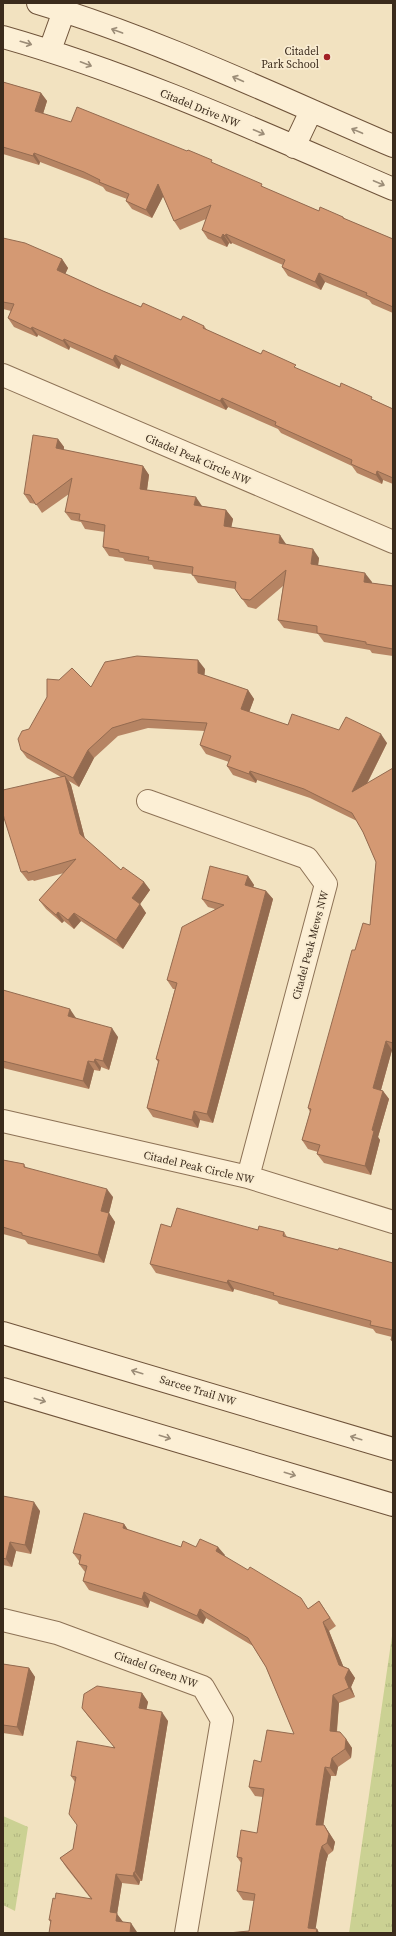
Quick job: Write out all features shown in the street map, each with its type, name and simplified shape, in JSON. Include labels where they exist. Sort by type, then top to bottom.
[{"type":"street","points":[[38,3],[64,11],[194,59],[393,146]]},
{"type":"street","points":[[50,50],[64,11]]},
{"type":"street","name":"Citadel Drive NW","points":[[3,37],[50,50],[175,97],[393,189]]},
{"type":"street","points":[[294,147],[311,111]]},
{"type":"street","name":"Citadel Peak Circle NW","points":[[3,375],[393,542]]},
{"type":"street","name":"Citadel Peak Mews NW","points":[[148,801],[307,858],[326,884],[248,1177]]},
{"type":"street","name":"Citadel Peak Circle NW","points":[[3,1121],[248,1177],[393,1222]]},
{"type":"street","name":"Sarcee Trail NW","points":[[3,1333],[393,1449]]},
{"type":"street","points":[[3,1389],[393,1505]]},
{"type":"street","name":"Citadel Green NW","points":[[3,1620],[57,1633],[203,1687],[222,1720],[186,1933]]},
{"type":"green space","points":[[393,1629],[393,1933],[349,1933]]},
{"type":"green space","points":[[3,1816],[28,1827],[15,1911],[3,1905]]},
{"type":"building","points":[[3,82],[41,93],[35,111],[71,122],[77,107],[212,160],[211,162],[262,184],[261,186],[319,211],[320,207],[393,239],[393,307],[366,295],[367,293],[319,273],[315,282],[282,267],[285,260],[226,234],[225,236],[223,234],[221,238],[202,230],[211,205],[174,221],[158,184],[146,210],[126,201],[129,194],[99,182],[100,180],[84,172],[34,153],[33,156],[3,147]]},
{"type":"building","points":[[3,238],[25,243],[62,259],[57,270],[103,291],[141,307],[143,303],[181,320],[183,316],[204,326],[203,328],[261,354],[263,350],[296,365],[294,367],[340,387],[341,383],[372,397],[371,399],[393,409],[393,478],[377,471],[376,475],[351,464],[352,460],[275,425],[276,422],[222,398],[220,401],[115,355],[113,360],[64,339],[63,341],[32,327],[31,329],[8,318],[14,304],[3,302]]},
{"type":"building","points":[[33,435],[58,439],[56,448],[143,466],[140,489],[196,497],[194,505],[226,510],[224,526],[280,535],[279,543],[313,549],[311,564],[365,573],[364,582],[393,586],[393,649],[366,644],[366,642],[317,633],[317,626],[278,620],[286,570],[250,600],[242,599],[235,589],[236,582],[192,575],[193,567],[148,560],[149,557],[119,552],[119,550],[103,547],[105,525],[79,520],[80,514],[65,512],[72,478],[36,505],[30,495],[24,494]]},
{"type":"building","points":[[137,656],[198,660],[198,673],[248,690],[241,709],[288,725],[292,714],[339,730],[346,717],[381,734],[352,792],[393,768],[393,1043],[386,1041],[373,1088],[383,1091],[372,1130],[374,1131],[365,1166],[317,1154],[320,1145],[302,1140],[311,1109],[308,1108],[352,950],[355,950],[363,923],[370,925],[376,862],[363,832],[352,813],[304,789],[250,771],[249,774],[227,766],[231,756],[200,745],[207,723],[142,719],[112,728],[88,750],[73,778],[21,750],[18,739],[22,731],[29,729],[47,697],[47,679],[59,680],[72,668],[91,687],[105,662]]},
{"type":"building","points":[[65,776],[80,834],[121,870],[123,867],[144,882],[132,898],[140,904],[116,940],[74,913],[68,920],[58,912],[56,915],[39,900],[76,859],[28,873],[27,871],[21,872],[4,818],[3,790]]},
{"type":"building","points":[[210,866],[248,876],[245,885],[266,891],[207,1114],[194,1111],[192,1120],[147,1108],[159,1060],[156,1059],[177,983],[167,980],[182,927],[224,905],[202,899]]},
{"type":"building","points":[[3,990],[70,1009],[68,1016],[112,1028],[103,1061],[95,1059],[94,1062],[88,1061],[83,1081],[3,1061]]},
{"type":"building","points":[[3,1160],[24,1164],[24,1167],[107,1189],[101,1211],[109,1213],[98,1255],[22,1235],[22,1233],[3,1227]]},
{"type":"building","points":[[177,1208],[258,1230],[259,1226],[284,1232],[283,1236],[338,1250],[339,1248],[393,1263],[393,1330],[370,1325],[371,1321],[273,1295],[274,1293],[228,1280],[227,1283],[150,1264],[161,1224],[171,1227]]},
{"type":"building","points":[[3,1496],[34,1502],[25,1545],[10,1542],[6,1559],[3,1558]]},
{"type":"building","points":[[84,1513],[124,1524],[123,1528],[181,1547],[183,1541],[196,1547],[200,1539],[218,1547],[216,1551],[248,1570],[250,1567],[301,1598],[308,1609],[319,1601],[330,1618],[323,1622],[339,1665],[349,1669],[345,1678],[349,1688],[333,1695],[330,1731],[340,1732],[346,1739],[345,1749],[332,1758],[330,1768],[325,1767],[316,1825],[324,1825],[329,1834],[327,1843],[322,1846],[320,1853],[308,1928],[317,1929],[316,1933],[228,1933],[249,1931],[255,1894],[237,1891],[242,1858],[237,1857],[241,1830],[257,1833],[264,1789],[249,1787],[254,1760],[261,1762],[267,1730],[294,1734],[266,1667],[248,1638],[200,1609],[197,1616],[144,1592],[142,1599],[83,1581],[87,1566],[79,1564],[81,1555],[73,1553]]},
{"type":"building","points":[[3,1664],[29,1668],[17,1727],[3,1725]]},
{"type":"building","points":[[97,1686],[142,1693],[139,1708],[162,1712],[135,1872],[133,1876],[116,1874],[110,1912],[117,1913],[116,1921],[131,1923],[130,1933],[49,1933],[51,1920],[49,1920],[53,1898],[55,1899],[56,1893],[92,1899],[60,1858],[73,1849],[77,1825],[69,1814],[76,1777],[71,1776],[77,1741],[115,1748],[82,1708],[84,1694]]},
{"type":"place","name":"Citadel Park School","points":[[327,57]]}]
